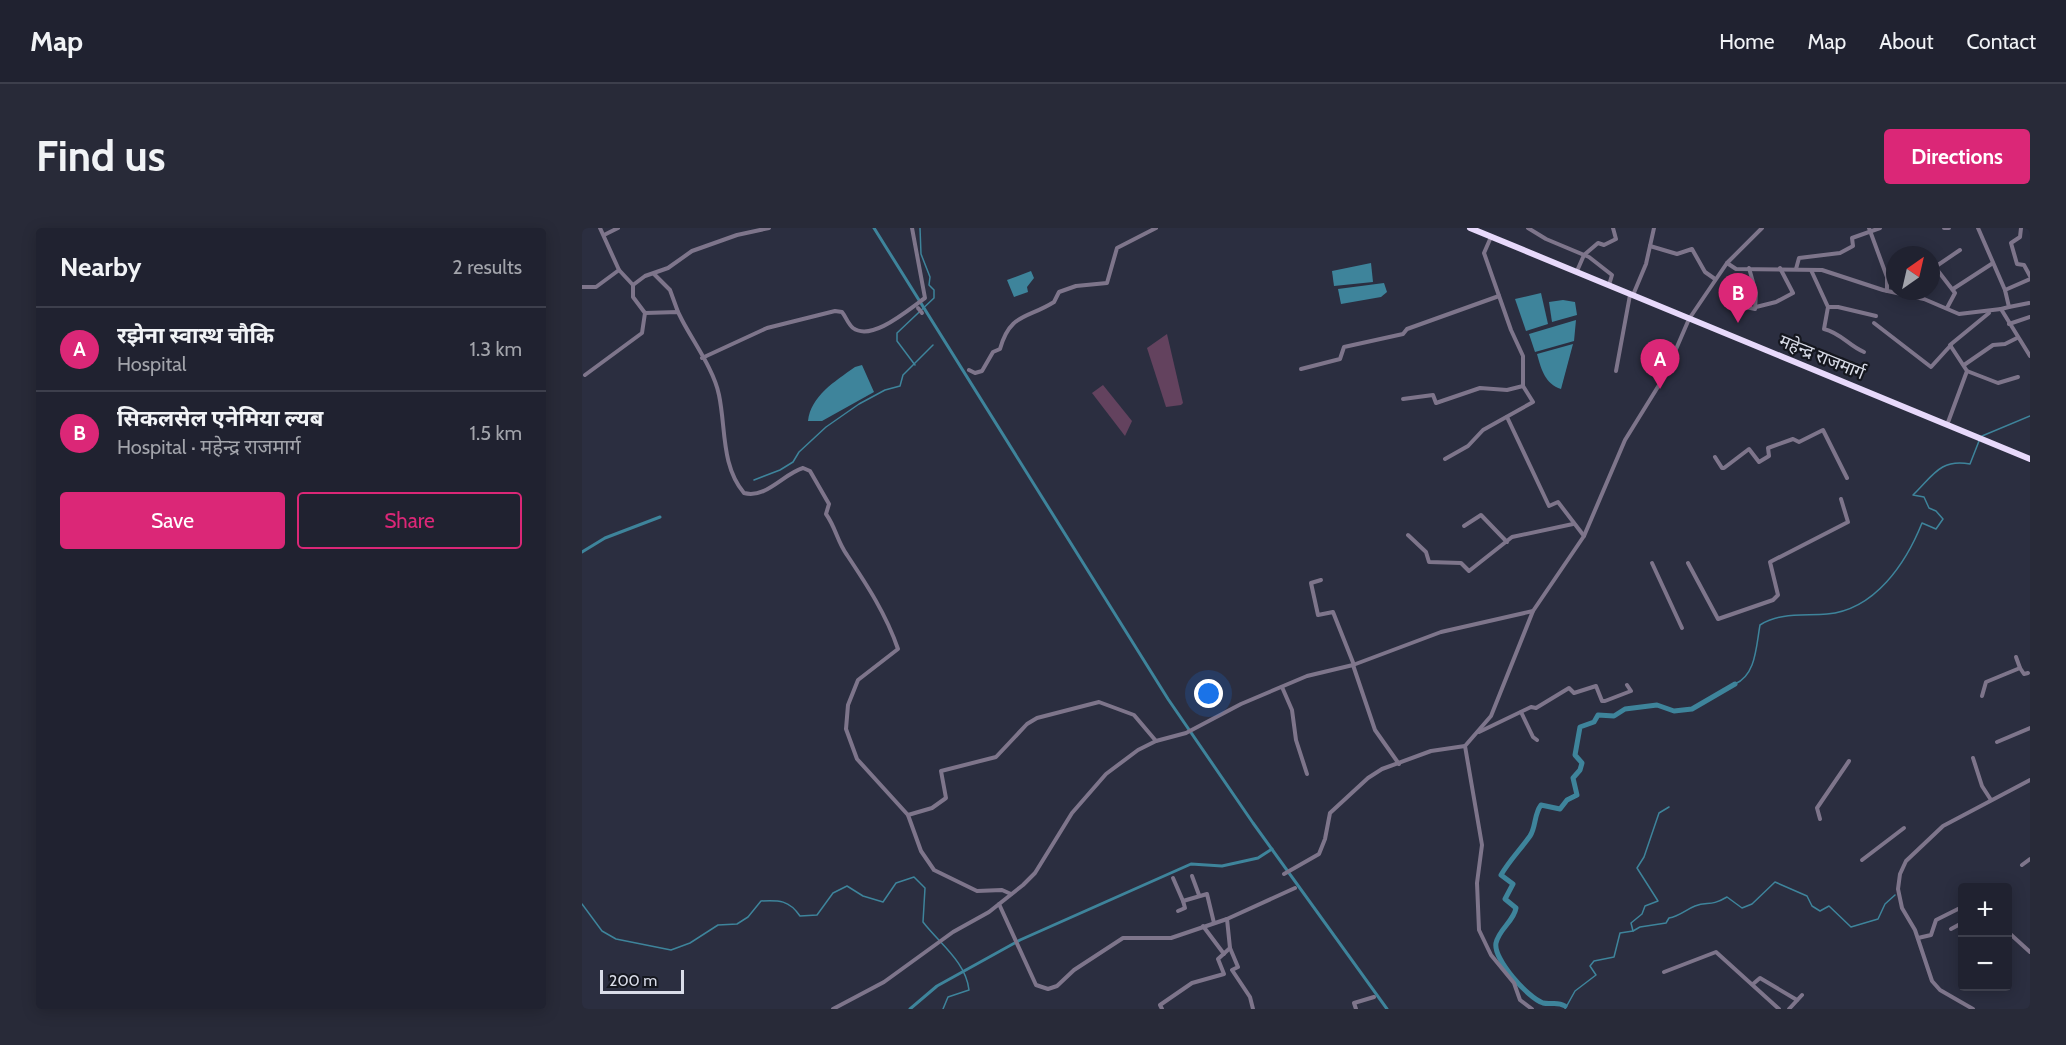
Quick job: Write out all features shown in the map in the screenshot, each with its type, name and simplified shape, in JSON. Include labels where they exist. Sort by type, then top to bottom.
[{"type":"highway","name":"महेन्द्र राजमार्ग","points":[[1471,228],[2030,459]]},
{"type":"street","points":[[585,375],[642,333],[645,313],[633,297],[633,285],[620,270],[600,228]]},
{"type":"street","points":[[604,235],[618,228]]},
{"type":"street","points":[[633,285],[645,276],[678,262],[693,251],[737,235],[769,228]]},
{"type":"street","points":[[702,358],[767,328],[835,311],[842,312],[852,327],[861,332],[870,332],[881,328],[917,306],[925,298],[912,228]]},
{"type":"street","points":[[969,370],[975,373],[982,371],[993,352],[1000,349],[1006,330],[1026,315],[1054,302],[1059,292],[1076,286],[1107,283],[1117,248],[1156,228]]},
{"type":"street","points":[[1528,228],[1546,239],[1584,255],[1610,272],[1612,275],[1609,285]]},
{"type":"street","points":[[1577,272],[1584,255],[1598,243],[1604,244],[1616,239],[1613,228]]},
{"type":"street","points":[[1616,371],[1632,295],[1646,264],[1654,228]]},
{"type":"street","points":[[1285,874],[1319,855],[1330,813],[1368,777],[1382,769],[1431,751],[1465,746],[1491,716],[1533,611],[1584,536],[1625,440],[1664,376],[1689,319],[1727,263],[1762,228]]},
{"type":"street","points":[[1796,269],[1799,258],[1840,254],[1853,246],[1852,238],[1880,228]]},
{"type":"street","points":[[1944,228],[1949,228]]},
{"type":"street","points":[[1978,228],[2005,290],[2009,307]]},
{"type":"street","points":[[2005,290],[2030,278],[2024,265],[2017,264],[2011,243],[2020,237],[2021,228]]},
{"type":"street","points":[[1870,230],[1886,274]]},
{"type":"street","points":[[1445,459],[1468,446],[1483,430],[1533,402],[1523,386],[1523,356],[1484,253],[1492,237]]},
{"type":"street","points":[[1650,246],[1677,254],[1692,249],[1705,272],[1715,279]]},
{"type":"street","points":[[1947,308],[1955,295],[1953,289],[1935,267],[1960,250]]},
{"type":"street","points":[[1953,289],[1993,262]]},
{"type":"street","points":[[1727,263],[1736,269],[1822,270],[1886,291]]},
{"type":"street","points":[[1749,268],[1756,293],[1756,307]]},
{"type":"street","points":[[1742,299],[1746,307],[1752,310],[1776,302],[1793,293],[1780,268]]},
{"type":"street","points":[[582,287],[596,286],[620,270]]},
{"type":"street","points":[[1811,270],[1828,307],[1824,330],[1833,331],[1854,348],[1864,352]]},
{"type":"street","points":[[654,274],[670,290],[678,312],[719,394],[728,458],[740,488],[747,494],[760,492],[803,468],[810,471],[829,506],[825,514],[834,523],[840,544],[881,609],[898,649],[858,680],[846,715],[848,738],[857,759],[908,815],[921,851],[934,870],[977,891],[1002,890],[1011,894]]},
{"type":"street","points":[[1301,369],[1340,359],[1344,347],[1403,334],[1407,329],[1499,296]]},
{"type":"street","points":[[1927,300],[1959,314],[1989,313],[2029,303]]},
{"type":"street","points":[[917,306],[922,313]]},
{"type":"street","points":[[1828,307],[1838,306],[1876,316]]},
{"type":"street","points":[[2001,309],[2030,356]]},
{"type":"street","points":[[645,313],[678,312]]},
{"type":"street","points":[[1874,323],[1931,367],[1951,345],[1989,313]]},
{"type":"street","points":[[2009,324],[2030,317]]},
{"type":"street","points":[[1964,365],[1993,345],[2005,344],[2017,338]]},
{"type":"street","points":[[1951,345],[1967,370],[1998,383],[2018,377]]},
{"type":"street","points":[[1947,425],[1967,370]]},
{"type":"street","points":[[1403,399],[1433,395],[1436,403],[1480,388],[1507,390],[1523,386]]},
{"type":"street","points":[[1507,417],[1549,506],[1558,502],[1584,536]]},
{"type":"street","points":[[1715,457],[1722,468],[1749,449],[1759,462],[1770,456],[1768,448],[1779,442],[1793,439],[1799,442],[1823,430],[1847,478]]},
{"type":"street","points":[[1688,563],[1718,619],[1773,600],[1778,595],[1770,562],[1848,522],[1841,499]]},
{"type":"street","points":[[1464,526],[1481,515],[1507,542]]},
{"type":"street","points":[[1408,535],[1426,552],[1429,562],[1461,563],[1469,571],[1512,537],[1573,524]]},
{"type":"street","points":[[1652,563],[1682,628]]},
{"type":"street","points":[[1321,580],[1311,584],[1318,615],[1333,612],[1354,665],[1375,730],[1399,764]]},
{"type":"street","points":[[833,1009],[884,982],[1011,894],[1035,873],[1066,821],[1106,774],[1129,756],[1156,741],[1186,733],[1194,727],[1319,672],[1354,665],[1442,632],[1533,611]]},
{"type":"street","points":[[2016,657],[2024,674],[2028,673]]},
{"type":"street","points":[[1982,696],[1986,682],[2020,668]]},
{"type":"street","points":[[1478,731],[1485,731],[1531,707],[1536,708],[1569,688],[1574,693],[1596,686],[1602,701],[1605,701],[1630,691],[1627,685]]},
{"type":"street","points":[[1282,687],[1292,710],[1296,740],[1307,774]]},
{"type":"street","points":[[908,815],[932,808],[946,798],[941,771],[996,757],[1028,724],[1047,715],[1101,702],[1134,715],[1156,741]]},
{"type":"street","points":[[1521,712],[1533,737],[1537,740]]},
{"type":"street","points":[[1997,742],[2030,728]]},
{"type":"street","points":[[1465,746],[1482,845],[1477,883],[1479,930],[1491,955],[1514,983],[1520,1000],[1532,1009]]},
{"type":"street","points":[[1973,758],[1982,786],[1991,800]]},
{"type":"street","points":[[1820,819],[1817,808],[1849,760]]},
{"type":"street","points":[[1973,1009],[1940,990],[1932,981],[1918,938],[1902,908],[1898,889],[1906,861],[1943,826],[2030,780]]},
{"type":"street","points":[[1862,860],[1904,828]]},
{"type":"street","points":[[2022,865],[2030,859]]},
{"type":"street","points":[[1191,876],[1199,895]]},
{"type":"street","points":[[1173,878],[1185,908],[1178,911]]},
{"type":"street","points":[[999,904],[1036,985],[1048,989],[1057,986],[1074,970],[1123,938],[1171,938],[1227,919],[1295,888]]},
{"type":"street","points":[[1183,901],[1199,895],[1207,895],[1214,923]]},
{"type":"street","points":[[1918,938],[1931,935],[1936,920],[1958,909]]},
{"type":"street","points":[[1227,919],[1230,948],[1238,967],[1232,970],[1250,997],[1253,1009]]},
{"type":"street","points":[[1203,926],[1224,954]]},
{"type":"street","points":[[1951,929],[1958,926]]},
{"type":"street","points":[[2012,936],[2030,952]]},
{"type":"street","points":[[1162,1009],[1160,1005],[1192,983],[1224,974],[1218,959],[1230,948]]},
{"type":"street","points":[[1664,972],[1716,952],[1779,1009]]},
{"type":"street","points":[[1754,984],[1760,978],[1797,1000]]},
{"type":"street","points":[[1789,1009],[1802,994]]},
{"type":"street","points":[[1356,1009],[1354,1003],[1374,997]]},
{"type":"shaded area","points":[[1167,334],[1183,403],[1166,407],[1147,348]]},
{"type":"shaded area","points":[[1103,385],[1132,421],[1125,436],[1092,393]]},
{"type":"water","points":[[1371,263],[1373,282],[1334,286],[1332,271]]},
{"type":"water","points":[[1031,271],[1034,278],[1027,287],[1028,292],[1014,297],[1007,280]]},
{"type":"water","points":[[1384,283],[1387,292],[1381,297],[1341,304],[1338,289]]},
{"type":"water","points":[[1541,293],[1548,324],[1526,331],[1515,299]]},
{"type":"water","points":[[1563,300],[1575,302],[1577,315],[1552,322],[1549,302]]},
{"type":"water","points":[[1576,320],[1574,341],[1535,352],[1529,334]]},
{"type":"water","points":[[1573,344],[1561,389],[1547,380],[1537,354]]},
{"type":"water","points":[[862,365],[874,392],[822,421],[808,421],[814,404],[825,390],[855,367]]},
{"type":"waterway","points":[[874,228],[1168,699],[1253,823],[1387,1009]]},
{"type":"waterway","points":[[915,365],[897,341],[897,333],[934,298],[934,290],[929,285],[930,277],[921,254],[920,228]]},
{"type":"waterway","points":[[754,480],[780,470],[793,462],[799,452],[826,427],[859,404],[885,390],[900,386],[903,375],[933,345]]},
{"type":"waterway","points":[[1982,436],[2030,416]]},
{"type":"waterway","points":[[1735,684],[1742,680],[1751,667],[1760,625],[1784,616],[1844,611],[1874,594],[1898,568],[1922,523],[1936,529],[1943,519],[1936,511],[1929,508],[1924,497],[1913,495],[1937,470],[1944,466],[1970,464],[1979,441]]},
{"type":"waterway","points":[[582,552],[605,538],[660,517]]},
{"type":"waterway","points":[[1565,1006],[1537,1000],[1513,977],[1500,958],[1496,943],[1516,908],[1505,899],[1513,884],[1501,875],[1530,836],[1541,805],[1560,809],[1567,800],[1577,795],[1573,778],[1580,770],[1582,763],[1575,755],[1580,727],[1594,722],[1598,715],[1614,716],[1625,709],[1657,705],[1674,711],[1692,709],[1735,684]]},
{"type":"waterway","points":[[1565,1009],[1575,991],[1596,975],[1590,966],[1594,961],[1614,957],[1620,933],[1633,931],[1631,923],[1642,914],[1645,906],[1658,901],[1637,868],[1644,857],[1659,813],[1669,807]]},
{"type":"waterway","points":[[910,1009],[937,986],[1020,940],[1191,864],[1222,866],[1258,858],[1272,849]]},
{"type":"waterway","points":[[582,904],[602,931],[616,939],[671,950],[690,943],[718,925],[737,924],[748,917],[761,901],[783,902],[792,907],[800,916],[817,915],[833,893],[847,886],[863,896],[883,902],[896,883],[914,877],[925,888],[923,922],[958,962],[967,980],[969,990],[948,997],[943,1009]]},
{"type":"waterway","points":[[1633,931],[1640,927],[1666,923],[1669,918],[1695,906],[1717,902],[1727,897],[1742,908],[1752,904],[1775,882],[1807,896],[1812,906],[1820,911],[1829,906],[1851,927],[1878,919],[1885,904],[1895,895]]},
{"type":"place","name":"सिकलसेल एनेमिया ल्यब","points":[[1738,323]]},
{"type":"place","name":"रझेना स्वास्थ चौकि","points":[[1660,389]]}]
